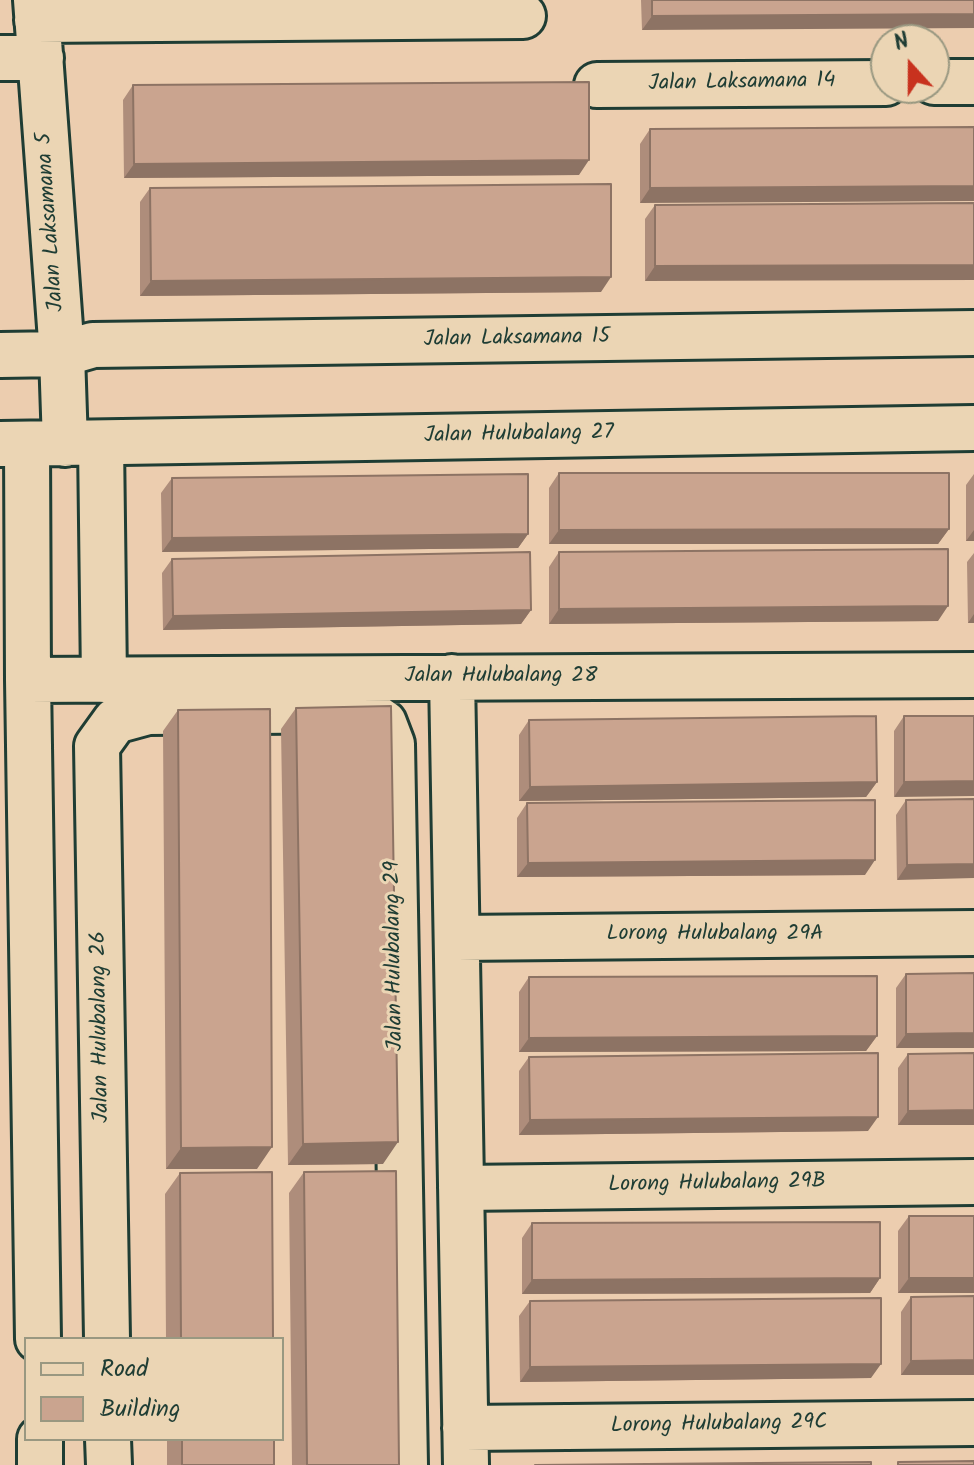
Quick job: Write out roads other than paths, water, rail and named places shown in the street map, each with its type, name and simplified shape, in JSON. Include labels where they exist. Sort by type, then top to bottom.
[{"type":"street","points":[[28,34],[523,16]]},
{"type":"street","name":"Jalan Laksamana 5","points":[[28,34],[62,354],[48,444]]},
{"type":"street","points":[[950,82],[974,82]]},
{"type":"street","name":"Jalan Laksamana 14","points":[[597,85],[870,83]]},
{"type":"street","name":"Jalan Laksamana 15","points":[[0,355],[62,354],[93,345],[974,333]]},
{"type":"street","name":"Jalan Hulubalang 27","points":[[48,444],[974,428]]},
{"type":"street","points":[[48,444],[104,680]]},
{"type":"street","points":[[38,1337],[28,680],[48,444]]},
{"type":"street","name":"Jalan Hulubalang 28","points":[[28,680],[974,675]]},
{"type":"street","points":[[452,677],[465,1446]]},
{"type":"street","name":"Jalan Hulubalang 29","points":[[115,721],[148,712],[365,710],[384,723],[392,744],[405,1465]]},
{"type":"street","name":"Jalan Hulubalang 26","points":[[107,1337],[97,746],[115,721]]},
{"type":"street","name":"Lorong Hulubalang 29A","points":[[457,938],[974,933]]},
{"type":"street","name":"Lorong Hulubalang 29B","points":[[461,1188],[974,1182]]},
{"type":"street","name":"Lorong Hulubalang 29C","points":[[465,1446],[974,1423]]},
{"type":"street","points":[[40,1441],[40,1465]]},
{"type":"street","points":[[108,1441],[109,1465]]}]
